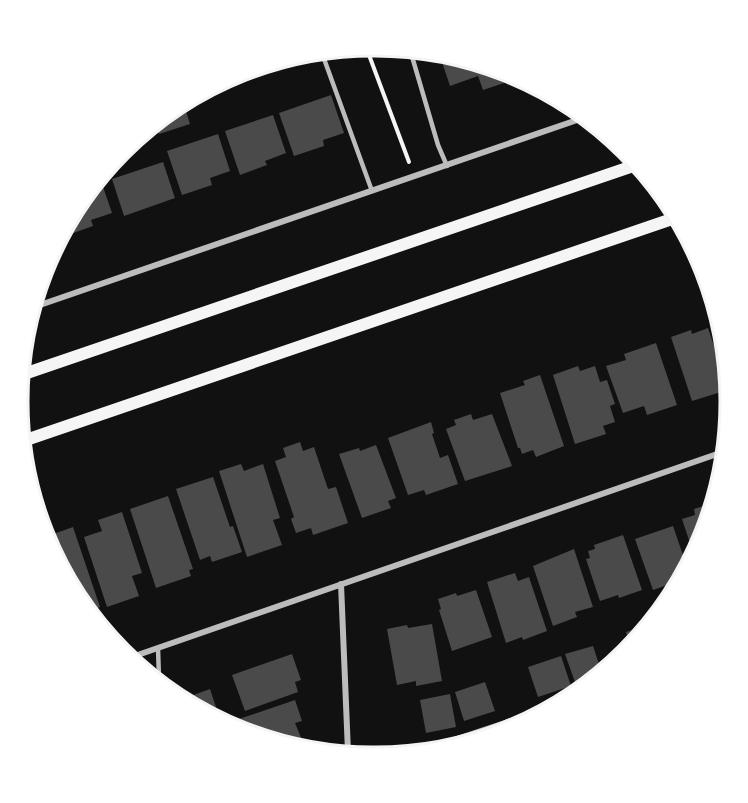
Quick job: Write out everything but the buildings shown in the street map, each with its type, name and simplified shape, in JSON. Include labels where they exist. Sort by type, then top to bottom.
[{"type":"main road","points":[[30,372],[628,168]]},
{"type":"main road","points":[[30,439],[668,220]]},
{"type":"street","points":[[43,304],[576,121]]},
{"type":"street","points":[[139,655],[716,455]]},
{"type":"street","points":[[341,584],[348,746]]},
{"type":"lane","points":[[413,58],[438,145],[447,166]]},
{"type":"lane","points":[[324,60],[372,191]]},
{"type":"lane","points":[[158,648],[159,672]]},
{"type":"path","points":[[369,56],[414,178]]}]
